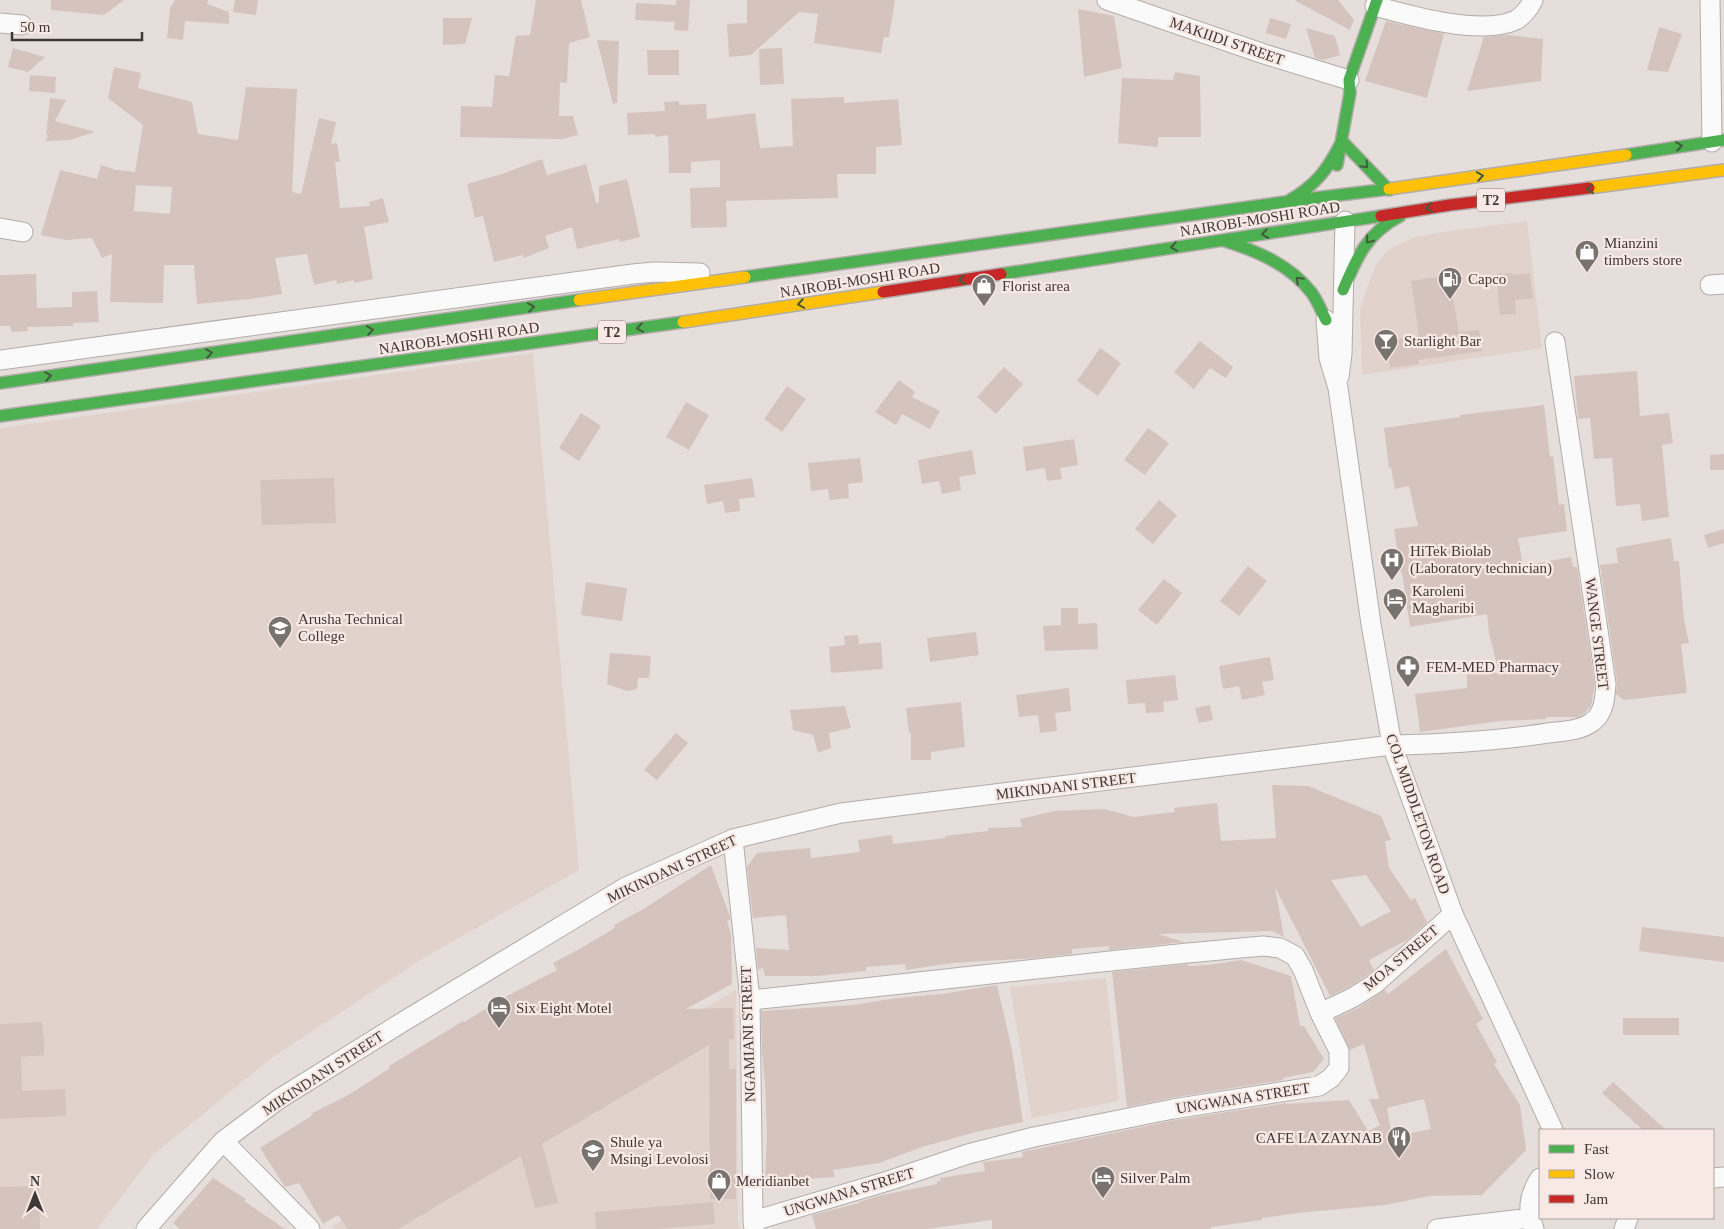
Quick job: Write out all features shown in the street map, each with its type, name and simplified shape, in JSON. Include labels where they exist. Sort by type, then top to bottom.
[{"type":"main road","points":[[1338,199],[1342,141],[1350,93],[1348,80],[1376,3]]},
{"type":"main road","points":[[1342,141],[1388,190]]},
{"type":"main road","points":[[1287,202],[1320,179],[1331,163],[1342,141]]},
{"type":"main road","name":"NAIROBI-MOSHI ROAD","points":[[0,383],[1287,202],[1338,199],[1718,141]]},
{"type":"main road","name":"NAIROBI-MOSHI ROAD","points":[[0,416],[659,326],[1223,240],[1338,199],[1408,212],[1724,170]]},
{"type":"main road","points":[[1343,290],[1360,251],[1370,238],[1381,226],[1408,212]]},
{"type":"main road","points":[[1223,240],[1256,252],[1285,267],[1311,293],[1326,320]]},
{"type":"street","name":"MAKIIDI STREET","points":[[1107,0],[1264,54],[1348,80]]},
{"type":"street","points":[[1376,3],[1424,20],[1477,26],[1498,26],[1517,19],[1530,7],[1534,0]]},
{"type":"street","points":[[1706,1],[1718,141]]},
{"type":"street","points":[[0,23],[22,25]]},
{"type":"street","name":"COL MIDDLETON ROAD","points":[[1338,199],[1343,290],[1342,354],[1338,388]]},
{"type":"street","name":"COL MIDDLETON ROAD","points":[[1338,199],[1342,342]]},
{"type":"street","points":[[0,228],[23,232]]},
{"type":"street","points":[[0,360],[633,274],[654,272],[772,273]]},
{"type":"street","points":[[1326,320],[1342,342]]},
{"type":"street","name":"COL MIDDLETON ROAD","points":[[1326,320],[1330,358],[1338,388],[1370,624],[1392,745],[1453,914],[1553,1129]]},
{"type":"street","name":"WANGE STREET","points":[[1392,745],[1447,744],[1495,740],[1578,729],[1592,722],[1601,712],[1605,699],[1606,684],[1555,342]]},
{"type":"street","name":"MIKINDANI STREET","points":[[146,1229],[223,1141],[280,1099],[401,1022],[626,886],[733,839],[841,813],[1392,745]]},
{"type":"street","name":"NGAMIANI STREET","points":[[733,839],[750,1000],[754,1225]]},
{"type":"street","name":"MOA STREET","points":[[1320,1013],[1352,998],[1376,983],[1453,914]]},
{"type":"street","name":"UNGWANA STREET","points":[[750,1000],[1022,972],[1149,956],[1263,946],[1280,948],[1295,956],[1339,1051],[1339,1068],[1332,1078],[1319,1086],[1173,1109],[1034,1137],[968,1154],[754,1225]]},
{"type":"street","points":[[223,1141],[310,1229]]},
{"type":"street","points":[[1437,1229],[1531,1223],[1529,1203],[1533,1189],[1539,1180]]},
{"type":"shaded area","name":"Capco","points":[[1527,221],[1542,348],[1362,375],[1360,311],[1376,265],[1388,250],[1412,238],[1442,232]]},
{"type":"shaded area","name":"Arusha Technical College","points":[[533,353],[579,870],[422,959],[273,1057],[154,1154],[97,1229],[0,1229],[0,428]]},
{"type":"shaded area","points":[[1106,978],[1119,1101],[1032,1118],[1010,987]]},
{"type":"shaded area","points":[[736,990],[738,1222],[740,1229],[334,1229],[332,1226]]},
{"type":"building","points":[[51,0],[124,0],[104,15],[51,10]]},
{"type":"building","points":[[175,0],[208,0],[207,4],[229,12],[229,24],[185,21],[183,40],[167,38],[170,8]]},
{"type":"building","points":[[235,0],[258,0],[256,15],[233,12]]},
{"type":"building","points":[[536,0],[581,0],[590,37],[569,43],[567,83],[560,82],[559,116],[573,116],[578,135],[562,139],[460,137],[461,106],[492,107],[495,75],[509,76],[516,36],[530,35]]},
{"type":"building","points":[[676,0],[690,0],[688,31],[674,30],[675,22],[635,20],[636,3],[676,5]]},
{"type":"building","points":[[747,0],[895,0],[889,37],[884,37],[881,53],[814,43],[818,14],[799,12],[751,55],[729,57],[727,24],[747,23]]},
{"type":"building","points":[[1294,0],[1338,0],[1354,20],[1350,30]]},
{"type":"building","points":[[1078,9],[1114,16],[1122,68],[1084,77]]},
{"type":"building","points":[[443,18],[472,18],[465,44],[443,45]]},
{"type":"building","points":[[1270,18],[1291,24],[1286,39],[1266,33]]},
{"type":"building","points":[[1386,21],[1444,34],[1427,98],[1365,81]]},
{"type":"building","points":[[1659,27],[1682,34],[1668,72],[1647,70]]},
{"type":"building","points":[[1306,28],[1335,36],[1340,55],[1323,60],[1315,58]]},
{"type":"building","points":[[1507,35],[1543,39],[1541,81],[1467,91],[1484,37]]},
{"type":"building","points":[[597,40],[619,41],[617,103],[613,104]]},
{"type":"building","points":[[13,48],[45,57],[28,72],[8,67]]},
{"type":"building","points":[[782,48],[784,84],[760,85],[759,49]]},
{"type":"building","points":[[647,50],[679,50],[679,75],[648,75]]},
{"type":"building","points":[[114,67],[141,73],[138,88],[192,102],[198,134],[238,140],[246,87],[297,89],[292,192],[301,194],[319,118],[336,122],[331,144],[337,143],[340,162],[335,162],[340,208],[370,206],[369,202],[383,198],[389,222],[364,227],[373,279],[354,283],[354,280],[337,284],[336,280],[314,285],[307,254],[275,258],[282,294],[197,304],[194,265],[164,265],[163,303],[110,302],[112,254],[102,258],[92,238],[66,240],[41,235],[60,170],[97,179],[101,165],[116,170],[135,172],[143,125],[108,98]],"holes":[[[136,185],[172,187],[170,214],[134,211]]]},
{"type":"building","points":[[1175,72],[1200,76],[1201,137],[1158,137],[1158,147],[1118,143],[1122,78],[1173,80]]},
{"type":"building","points":[[30,75],[56,77],[55,93],[29,91]]},
{"type":"building","points":[[844,97],[844,103],[898,99],[902,145],[876,147],[876,174],[837,174],[838,198],[726,201],[727,227],[691,228],[690,188],[720,187],[720,160],[691,162],[691,173],[669,173],[668,135],[655,137],[655,134],[628,135],[627,113],[665,111],[664,102],[679,101],[679,105],[706,104],[707,119],[755,113],[760,148],[793,146],[791,99]]},
{"type":"building","points":[[50,98],[66,100],[55,121],[95,132],[70,140],[46,141],[49,131],[46,137]]},
{"type":"building","points":[[542,159],[547,175],[586,164],[596,203],[599,202],[599,186],[627,179],[640,237],[620,242],[619,239],[577,249],[572,227],[545,236],[549,248],[524,258],[523,255],[494,262],[483,216],[475,218],[467,184],[505,173]]},
{"type":"building","points":[[1512,273],[1512,275],[1530,273],[1533,298],[1515,300],[1516,314],[1500,315],[1496,274]]},
{"type":"building","points":[[36,274],[37,308],[72,307],[72,292],[97,291],[99,322],[73,323],[73,326],[27,327],[28,331],[12,332],[10,326],[0,326],[0,275]]},
{"type":"building","points":[[1449,275],[1459,332],[1479,330],[1482,351],[1418,360],[1419,364],[1390,368],[1387,340],[1419,336],[1411,281]]},
{"type":"building","points":[[1200,341],[1233,367],[1226,378],[1210,368],[1194,389],[1174,372]]},
{"type":"building","points":[[1100,348],[1121,363],[1098,396],[1077,381]]},
{"type":"building","points":[[1004,367],[1023,384],[996,414],[977,397]]},
{"type":"building","points":[[1637,371],[1640,416],[1669,413],[1673,443],[1662,445],[1669,517],[1642,521],[1640,504],[1616,506],[1612,458],[1594,459],[1590,418],[1578,419],[1574,376]]},
{"type":"building","points":[[899,380],[915,392],[912,397],[940,411],[930,429],[902,414],[896,425],[875,412]]},
{"type":"building","points":[[787,386],[806,399],[782,432],[764,419]]},
{"type":"building","points":[[686,402],[709,415],[689,450],[666,437]]},
{"type":"building","points":[[1544,405],[1550,457],[1553,456],[1559,505],[1564,504],[1567,531],[1518,538],[1523,566],[1571,557],[1573,567],[1577,567],[1595,684],[1591,706],[1578,717],[1546,717],[1546,719],[1500,721],[1420,732],[1415,694],[1467,688],[1467,673],[1499,673],[1489,633],[1487,614],[1410,627],[1394,529],[1418,526],[1409,486],[1395,489],[1391,467],[1389,468],[1384,428],[1460,417],[1460,415]]},
{"type":"building","points":[[581,413],[601,426],[579,461],[559,448]]},
{"type":"building","points":[[1148,428],[1169,443],[1145,475],[1124,460]]},
{"type":"building","points":[[1074,439],[1078,465],[1060,468],[1062,479],[1047,481],[1045,468],[1026,471],[1023,447]]},
{"type":"building","points":[[972,450],[976,474],[959,477],[961,490],[942,494],[939,481],[922,484],[918,460]]},
{"type":"building","points":[[1724,454],[1724,470],[1710,470],[1710,455]]},
{"type":"building","points":[[860,458],[863,482],[848,484],[849,498],[830,500],[828,489],[811,491],[808,463]]},
{"type":"building","points":[[334,478],[336,523],[262,525],[260,480]]},
{"type":"building","points":[[752,478],[755,497],[739,499],[740,511],[725,513],[723,501],[707,504],[704,485]]},
{"type":"building","points":[[1159,500],[1177,515],[1153,544],[1135,529]]},
{"type":"building","points":[[1724,529],[1724,543],[1708,548],[1704,535]]},
{"type":"building","points":[[1671,538],[1674,561],[1679,561],[1684,620],[1689,643],[1681,644],[1687,693],[1624,700],[1616,694],[1617,682],[1600,565],[1618,563],[1616,548]]},
{"type":"building","points":[[1248,566],[1267,581],[1239,616],[1220,601]]},
{"type":"building","points":[[1164,579],[1182,593],[1157,625],[1138,610]]},
{"type":"building","points":[[586,582],[627,588],[622,621],[581,615]]},
{"type":"building","points":[[1061,608],[1078,608],[1078,624],[1097,623],[1098,649],[1045,651],[1043,626],[1061,625]]},
{"type":"building","points":[[976,632],[979,655],[930,662],[927,638]]},
{"type":"building","points":[[858,635],[859,644],[881,642],[883,669],[831,673],[829,647],[845,645],[844,636]]},
{"type":"building","points":[[610,653],[651,656],[649,678],[638,678],[637,689],[627,691],[607,684]]},
{"type":"building","points":[[1270,657],[1274,680],[1262,682],[1265,695],[1242,700],[1239,686],[1223,689],[1219,666]]},
{"type":"building","points":[[1175,675],[1178,700],[1163,702],[1164,712],[1146,713],[1145,703],[1128,704],[1126,680]]},
{"type":"building","points":[[1069,688],[1071,711],[1055,713],[1057,731],[1040,733],[1038,715],[1019,717],[1016,695]]},
{"type":"building","points":[[961,702],[965,747],[931,752],[931,760],[911,760],[911,733],[909,733],[906,708]]},
{"type":"building","points":[[1210,705],[1213,720],[1199,723],[1195,708]]},
{"type":"building","points":[[845,706],[851,728],[829,733],[831,748],[818,753],[813,735],[793,730],[790,710]]},
{"type":"building","points":[[676,733],[688,743],[657,780],[644,770]]},
{"type":"building","points":[[1272,785],[1308,786],[1381,816],[1391,840],[1385,841],[1389,868],[1411,900],[1415,898],[1427,922],[1407,940],[1369,960],[1374,970],[1369,974],[1330,996],[1275,887],[1284,937],[1272,931],[1158,934],[1184,942],[1109,950],[1109,946],[1072,949],[1072,954],[952,963],[906,970],[905,964],[866,967],[866,971],[818,976],[765,976],[763,968],[758,970],[756,948],[789,950],[786,915],[753,918],[747,867],[757,853],[810,848],[811,858],[860,852],[858,840],[892,835],[893,844],[988,831],[988,828],[1022,827],[1020,819],[1055,811],[1104,809],[1134,817],[1175,812],[1174,808],[1217,803],[1221,841],[1276,838]],"holes":[[[1366,875],[1391,911],[1361,927],[1331,880]]]},
{"type":"building","points":[[711,865],[730,917],[730,920],[727,921],[731,935],[732,984],[686,1009],[733,1008],[734,1039],[729,1039],[729,1069],[736,1069],[736,1199],[710,1199],[709,1045],[542,1144],[558,1203],[535,1208],[521,1156],[398,1229],[348,1229],[338,1215],[323,1224],[299,1183],[285,1187],[260,1148],[313,1115],[311,1114],[350,1094],[390,1068],[389,1066],[463,1021],[557,970],[553,963],[615,928],[614,925],[645,908]]},
{"type":"building","points":[[1642,927],[1724,937],[1724,962],[1639,951]]},
{"type":"building","points":[[1446,949],[1483,1019],[1476,1024],[1497,1062],[1494,1064],[1520,1105],[1526,1150],[1482,1195],[1429,1196],[1386,1205],[1262,1218],[1262,1220],[1211,1227],[1211,1229],[992,1229],[992,1220],[927,1229],[816,1229],[812,1215],[878,1196],[937,1184],[937,1181],[941,1181],[940,1178],[985,1171],[983,1162],[1023,1157],[1022,1152],[1175,1120],[1286,1103],[1349,1100],[1368,1131],[1380,1125],[1369,1099],[1379,1099],[1364,1044],[1350,1050],[1335,1018],[1358,1008],[1385,990],[1388,994]],"holes":[[[1424,1099],[1431,1129],[1392,1137],[1387,1108]]]},
{"type":"building","points":[[1241,960],[1291,976],[1300,1026],[1304,1026],[1324,1059],[1313,1072],[1283,1078],[1283,1080],[1127,1107],[1112,972],[1188,964],[1189,966],[1208,965]]},
{"type":"building","points":[[997,985],[1012,1050],[1023,1122],[976,1132],[922,1147],[879,1163],[833,1170],[835,1177],[765,1182],[767,1133],[761,1011],[853,1005]]},
{"type":"building","points":[[1623,1018],[1679,1018],[1679,1035],[1623,1035]]},
{"type":"building","points":[[42,1022],[44,1055],[21,1057],[22,1091],[65,1089],[66,1116],[0,1119],[0,1024]]},
{"type":"building","points":[[1613,1082],[1665,1129],[1642,1129],[1602,1093]]},
{"type":"building","points":[[213,1178],[246,1199],[244,1201],[285,1229],[180,1229],[173,1223]]},
{"type":"building","points":[[39,1186],[40,1229],[0,1229],[0,1187]]},
{"type":"building","points":[[713,1202],[715,1224],[656,1229],[596,1229],[595,1212]]},
{"type":"traffic: fast","points":[[1337,165],[1350,93],[1349,80],[1377,0]]},
{"type":"traffic: fast","points":[[1626,155],[1724,140]]},
{"type":"traffic: fast","points":[[1290,200],[1315,182],[1332,160],[1342,141],[1389,190]]},
{"type":"traffic: fast","points":[[745,277],[1389,189]]},
{"type":"traffic: fast","points":[[1001,274],[1381,216]]},
{"type":"traffic: fast","points":[[1343,290],[1364,247],[1379,230],[1400,216]]},
{"type":"traffic: fast","points":[[1225,241],[1261,254],[1293,274],[1303,282],[1313,295],[1326,320]]},
{"type":"traffic: fast","points":[[0,383],[579,300]]},
{"type":"traffic: fast","points":[[0,416],[683,322]]},
{"type":"traffic: slow","points":[[1389,189],[1626,155]]},
{"type":"traffic: slow","points":[[1589,188],[1724,170]]},
{"type":"traffic: slow","points":[[579,300],[745,277]]},
{"type":"traffic: slow","points":[[683,322],[883,292]]},
{"type":"traffic: jam","points":[[1381,216],[1450,205],[1589,188]]},
{"type":"traffic: jam","points":[[883,292],[1001,274]]},
{"type":"place","name":"Mianzini timbers store","points":[[1587,273]]},
{"type":"place","name":"Capco","points":[[1450,300]]},
{"type":"place","name":"Florist area","points":[[984,307]]},
{"type":"place","name":"Starlight Bar","points":[[1386,362]]},
{"type":"place","name":"HiTek Biolab (Laboratory technician)","points":[[1392,581]]},
{"type":"place","name":"Karoleni Magharibi","points":[[1395,621]]},
{"type":"place","name":"Arusha Technical College","points":[[280,649]]},
{"type":"place","name":"FEM-MED Pharmacy","points":[[1408,688]]},
{"type":"place","name":"Six Eight Motel","points":[[499,1029]]},
{"type":"place","name":"CAFE LA ZAYNAB","points":[[1399,1159]]},
{"type":"place","name":"Shule ya Msingi Levolosi","points":[[593,1172]]},
{"type":"place","name":"Silver Palm","points":[[1103,1199]]},
{"type":"place","name":"Meridianbet","points":[[719,1202]]}]
